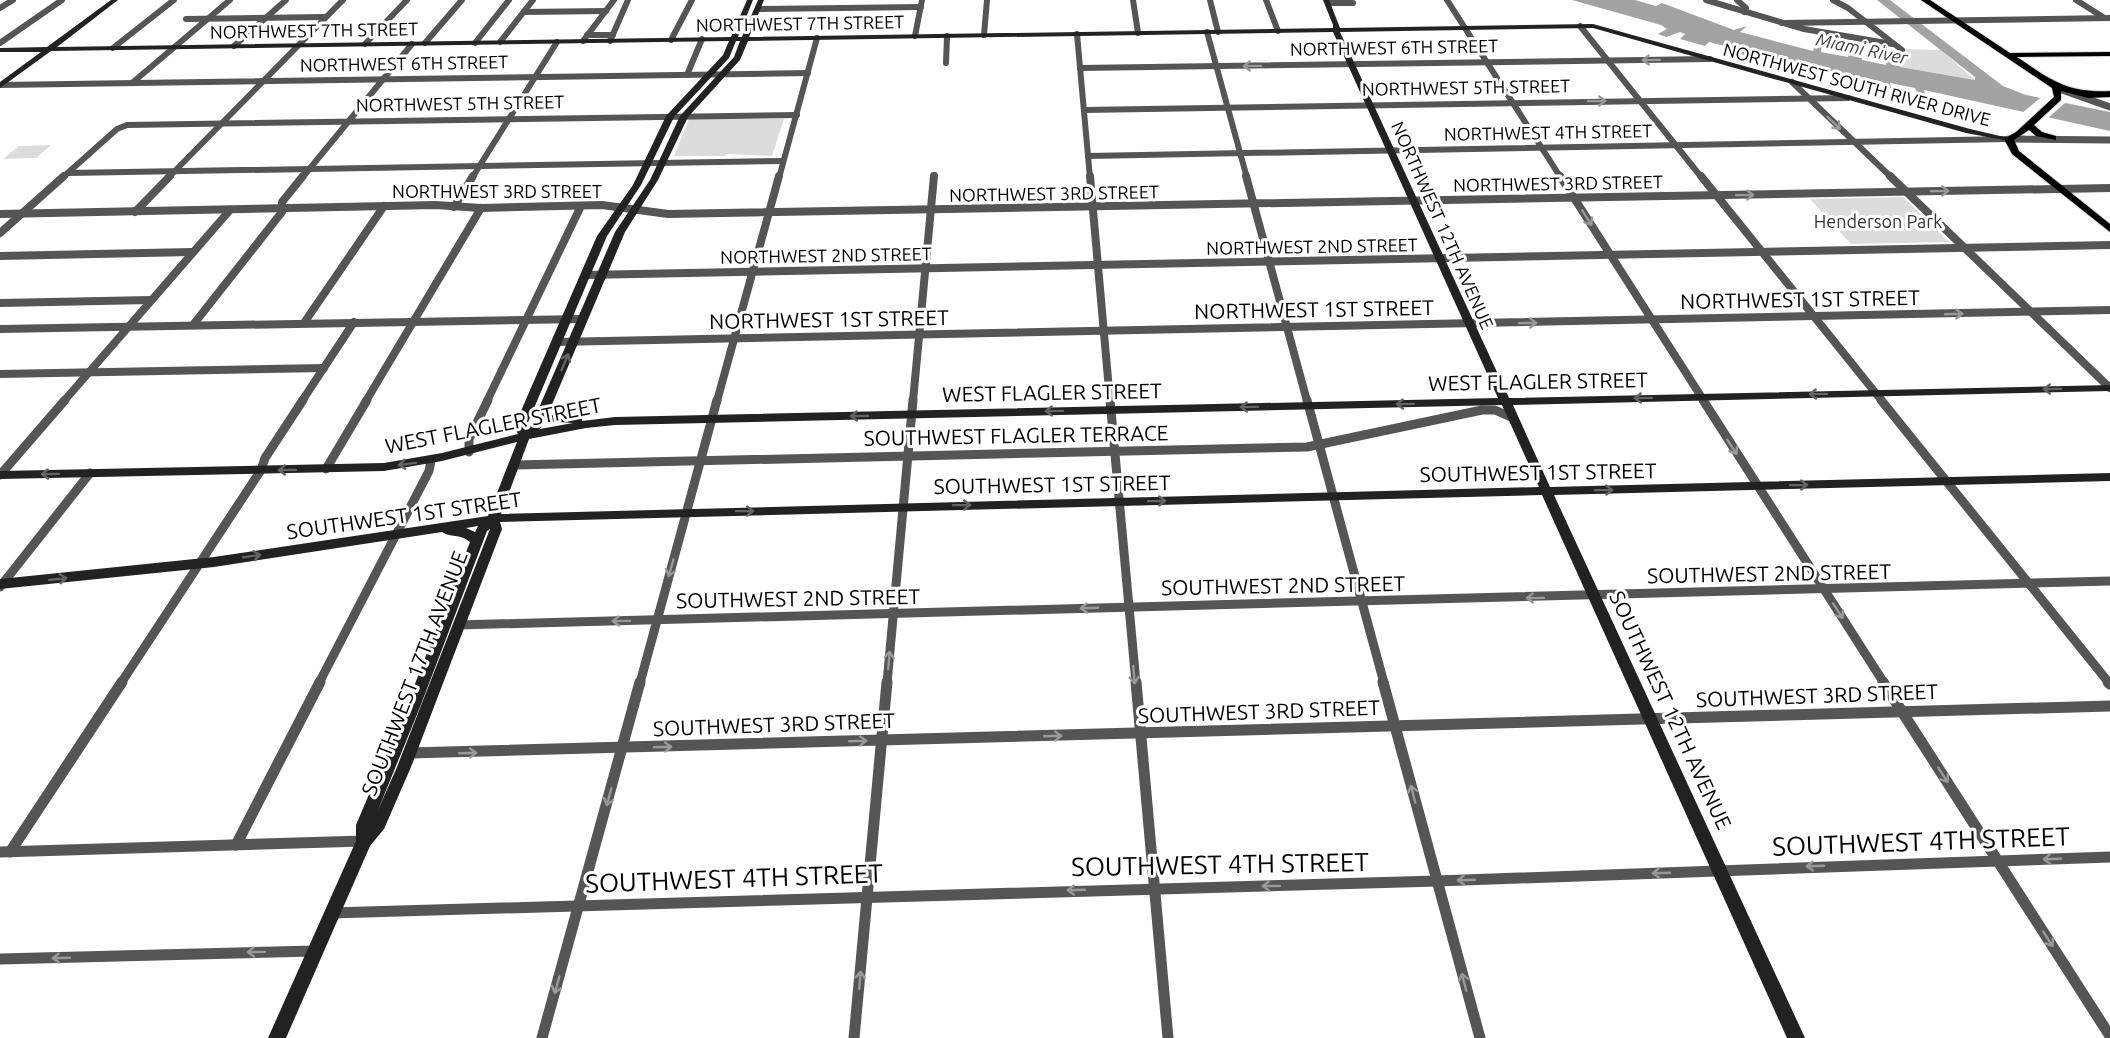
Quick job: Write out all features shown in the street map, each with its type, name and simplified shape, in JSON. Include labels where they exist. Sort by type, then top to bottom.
[{"type":"main road","points":[[0,85],[115,0]]},
{"type":"main road","points":[[750,0],[724,60],[670,116],[637,184],[602,236],[520,427],[525,436],[537,426],[620,232],[651,185],[684,116],[725,74],[737,58],[761,0]]},
{"type":"main road","name":"NORTHWEST 12TH AVENUE","points":[[1318,0],[1330,25],[1336,30],[1352,64],[1506,401]]},
{"type":"main road","points":[[1925,0],[2006,55],[2018,60],[2061,96],[2096,94]]},
{"type":"main road","name":"NORTHWEST 12TH AVENUE","points":[[1327,2],[1337,25],[1336,30]]},
{"type":"main road","name":"NORTHWEST 7TH STREET","points":[[0,50],[557,42],[585,38],[671,40],[1601,27]]},
{"type":"main road","name":"NORTHWEST SOUTH RIVER DRIVE","points":[[1601,27],[1979,134],[2009,139]]},
{"type":"main road","points":[[2006,55],[2110,54]]},
{"type":"main road","points":[[2006,55],[2013,63],[2061,96],[2106,105]]},
{"type":"main road","points":[[2096,94],[2094,98],[2106,105]]},
{"type":"main road","points":[[2110,94],[2061,96],[2009,139],[2015,152],[2110,229]]},
{"type":"main road","points":[[2028,122],[2039,134],[2053,138]]},
{"type":"main road","name":"WEST FLAGLER STREET","points":[[0,475],[384,467],[431,461],[525,436],[592,423],[2110,388]]},
{"type":"main road","name":"SOUTHWEST 12TH AVENUE","points":[[1506,401],[1796,1038]]},
{"type":"main road","points":[[1439,403],[1447,408],[1449,416]]},
{"type":"main road","points":[[542,415],[549,419],[578,419],[592,423]]},
{"type":"main road","name":"SOUTHWEST 17TH AVENUE","points":[[364,841],[364,825],[477,541],[482,529],[493,518],[525,436]]},
{"type":"main road","name":"SOUTHWEST 1ST STREET","points":[[1,585],[199,564],[396,535],[493,518],[2110,477]]},
{"type":"main road","name":"SOUTHWEST 17TH AVENUE","points":[[277,1038],[364,841],[379,824],[410,753],[496,529],[493,518]]},
{"type":"main road","points":[[434,528],[466,532],[477,541]]},
{"type":"main road","points":[[442,633],[458,625]]},
{"type":"main road","points":[[400,739],[404,750],[410,753]]},
{"type":"street","points":[[0,8],[13,0]]},
{"type":"street","points":[[0,43],[62,0]]},
{"type":"street","points":[[113,48],[174,0]]},
{"type":"street","points":[[132,83],[230,0]]},
{"type":"street","points":[[234,46],[286,0]]},
{"type":"street","points":[[135,212],[260,81],[342,0]]},
{"type":"street","points":[[365,44],[407,0]]},
{"type":"street","points":[[425,43],[462,0]]},
{"type":"street","points":[[475,43],[509,0]]},
{"type":"street","points":[[501,42],[533,0]]},
{"type":"street","points":[[585,38],[614,0]]},
{"type":"street","points":[[612,38],[620,24],[619,15],[628,0]]},
{"type":"street","points":[[671,40],[692,0]]},
{"type":"street","points":[[984,35],[987,0]]},
{"type":"street","points":[[1133,0],[1138,33]]},
{"type":"street","points":[[1210,0],[1218,32]]},
{"type":"street","points":[[1266,0],[1278,31]]},
{"type":"street","points":[[1447,0],[2110,1036]]},
{"type":"street","points":[[1706,0],[1782,23],[1892,44]]},
{"type":"street","points":[[1737,0],[1746,8],[1744,12]]},
{"type":"street","points":[[1833,0],[1902,50]]},
{"type":"street","points":[[2076,0],[2108,19]]},
{"type":"street","points":[[1327,2],[1353,3]]},
{"type":"street","points":[[758,9],[922,3],[915,36]]},
{"type":"street","points":[[525,12],[606,10]]},
{"type":"street","points":[[186,19],[325,17]]},
{"type":"street","points":[[1782,23],[2108,19]]},
{"type":"street","points":[[1580,26],[2110,684]]},
{"type":"street","points":[[1207,32],[1480,1038]]},
{"type":"street","points":[[1077,34],[1168,1038]]},
{"type":"street","points":[[946,36],[946,63]]},
{"type":"street","points":[[542,1038],[817,38]]},
{"type":"street","points":[[687,75],[702,39]]},
{"type":"street","points":[[454,207],[557,42]]},
{"type":"street","points":[[193,325],[283,207],[282,202],[412,44]]},
{"type":"street","name":"NORTHWEST 6TH STREET","points":[[1080,68],[1710,59]]},
{"type":"street","name":"NORTHWEST 6TH STREET","points":[[0,85],[808,73]]},
{"type":"street","points":[[1792,82],[2110,388]]},
{"type":"street","name":"NORTHWEST 5TH STREET","points":[[1084,110],[1848,98]]},
{"type":"street","name":"NORTHWEST 5TH STREET","points":[[68,173],[123,126],[797,115]]},
{"type":"street","name":"NORTHWEST SOUTH RIVER DRIVE","points":[[2009,139],[2110,140]]},
{"type":"street","name":"NORTHWEST 4TH STREET","points":[[1088,156],[2009,139]]},
{"type":"street","points":[[0,233],[68,173],[783,161]]},
{"type":"street","points":[[854,1038],[934,175]]},
{"type":"street","name":"NORTHWEST 3RD STREET","points":[[0,214],[384,206],[481,208],[581,206],[621,208],[661,214],[769,213],[2110,188]]},
{"type":"street","points":[[304,323],[384,206]]},
{"type":"street","points":[[468,452],[469,439],[581,206]]},
{"type":"street","points":[[327,469],[481,208]]},
{"type":"street","points":[[0,475],[230,210]]},
{"type":"street","name":"NORTHWEST 2ND STREET","points":[[586,275],[2110,246]]},
{"type":"street","points":[[0,256],[192,252]]},
{"type":"street","points":[[0,303],[151,300]]},
{"type":"street","name":"NORTHWEST 1ST STREET","points":[[556,342],[2110,310]]},
{"type":"street","points":[[0,328],[583,319]]},
{"type":"street","points":[[5,852],[261,470],[265,459],[354,322]]},
{"type":"street","points":[[0,374],[324,368]]},
{"type":"street","name":"SOUTHWEST FLAGLER TERRACE","points":[[515,465],[1318,445],[1449,416],[1491,410],[1513,418]]},
{"type":"street","points":[[236,845],[429,471],[431,461]]},
{"type":"street","points":[[1,585],[90,473]]},
{"type":"street","name":"SOUTHWEST 2ND STREET","points":[[458,625],[2110,581]]},
{"type":"street","name":"SOUTHWEST 3RD STREET","points":[[410,753],[2110,706]]},
{"type":"street","points":[[5,852],[364,841]]},
{"type":"street","name":"SOUTHWEST 4TH STREET","points":[[331,913],[1437,880],[2110,857]]},
{"type":"street","points":[[0,958],[314,951]]},
{"type":"green space","points":[[1898,49],[1941,50],[1975,80],[1900,67],[1896,57]]},
{"type":"green space","points":[[689,119],[784,119],[772,156],[726,154],[725,156],[674,156]]},
{"type":"green space","points":[[51,145],[36,158],[3,159],[19,146]]},
{"type":"green space","name":"Henderson Park","points":[[1903,197],[1949,242],[1851,244],[1810,199]]},
{"type":"shaded area","points":[[1572,0],[1635,0],[1656,6],[1662,3],[1734,30],[1747,26],[1740,32],[1813,51],[1816,42],[1822,43],[1821,52],[1848,57],[1849,52],[1861,54],[1862,60],[1886,65],[1885,55],[1896,57],[1900,67],[1975,80],[1975,77],[1877,0],[1890,0],[2003,86],[2026,95],[2110,112],[2110,131],[1924,90],[1926,98],[1918,97],[1915,88],[1890,83],[1891,88],[1885,87],[1883,82],[1815,68],[1812,69],[1814,75],[1809,74],[1727,50],[1729,47],[1709,42],[1705,46],[1680,39],[1685,34],[1680,32],[1666,37],[1658,34],[1667,29],[1661,25]]},
{"type":"pier","points":[[2044,95],[2077,102],[2065,103],[2047,119],[2022,113]]},
{"type":"water label","name":"Miami River","points":[[1862,48]]}]
